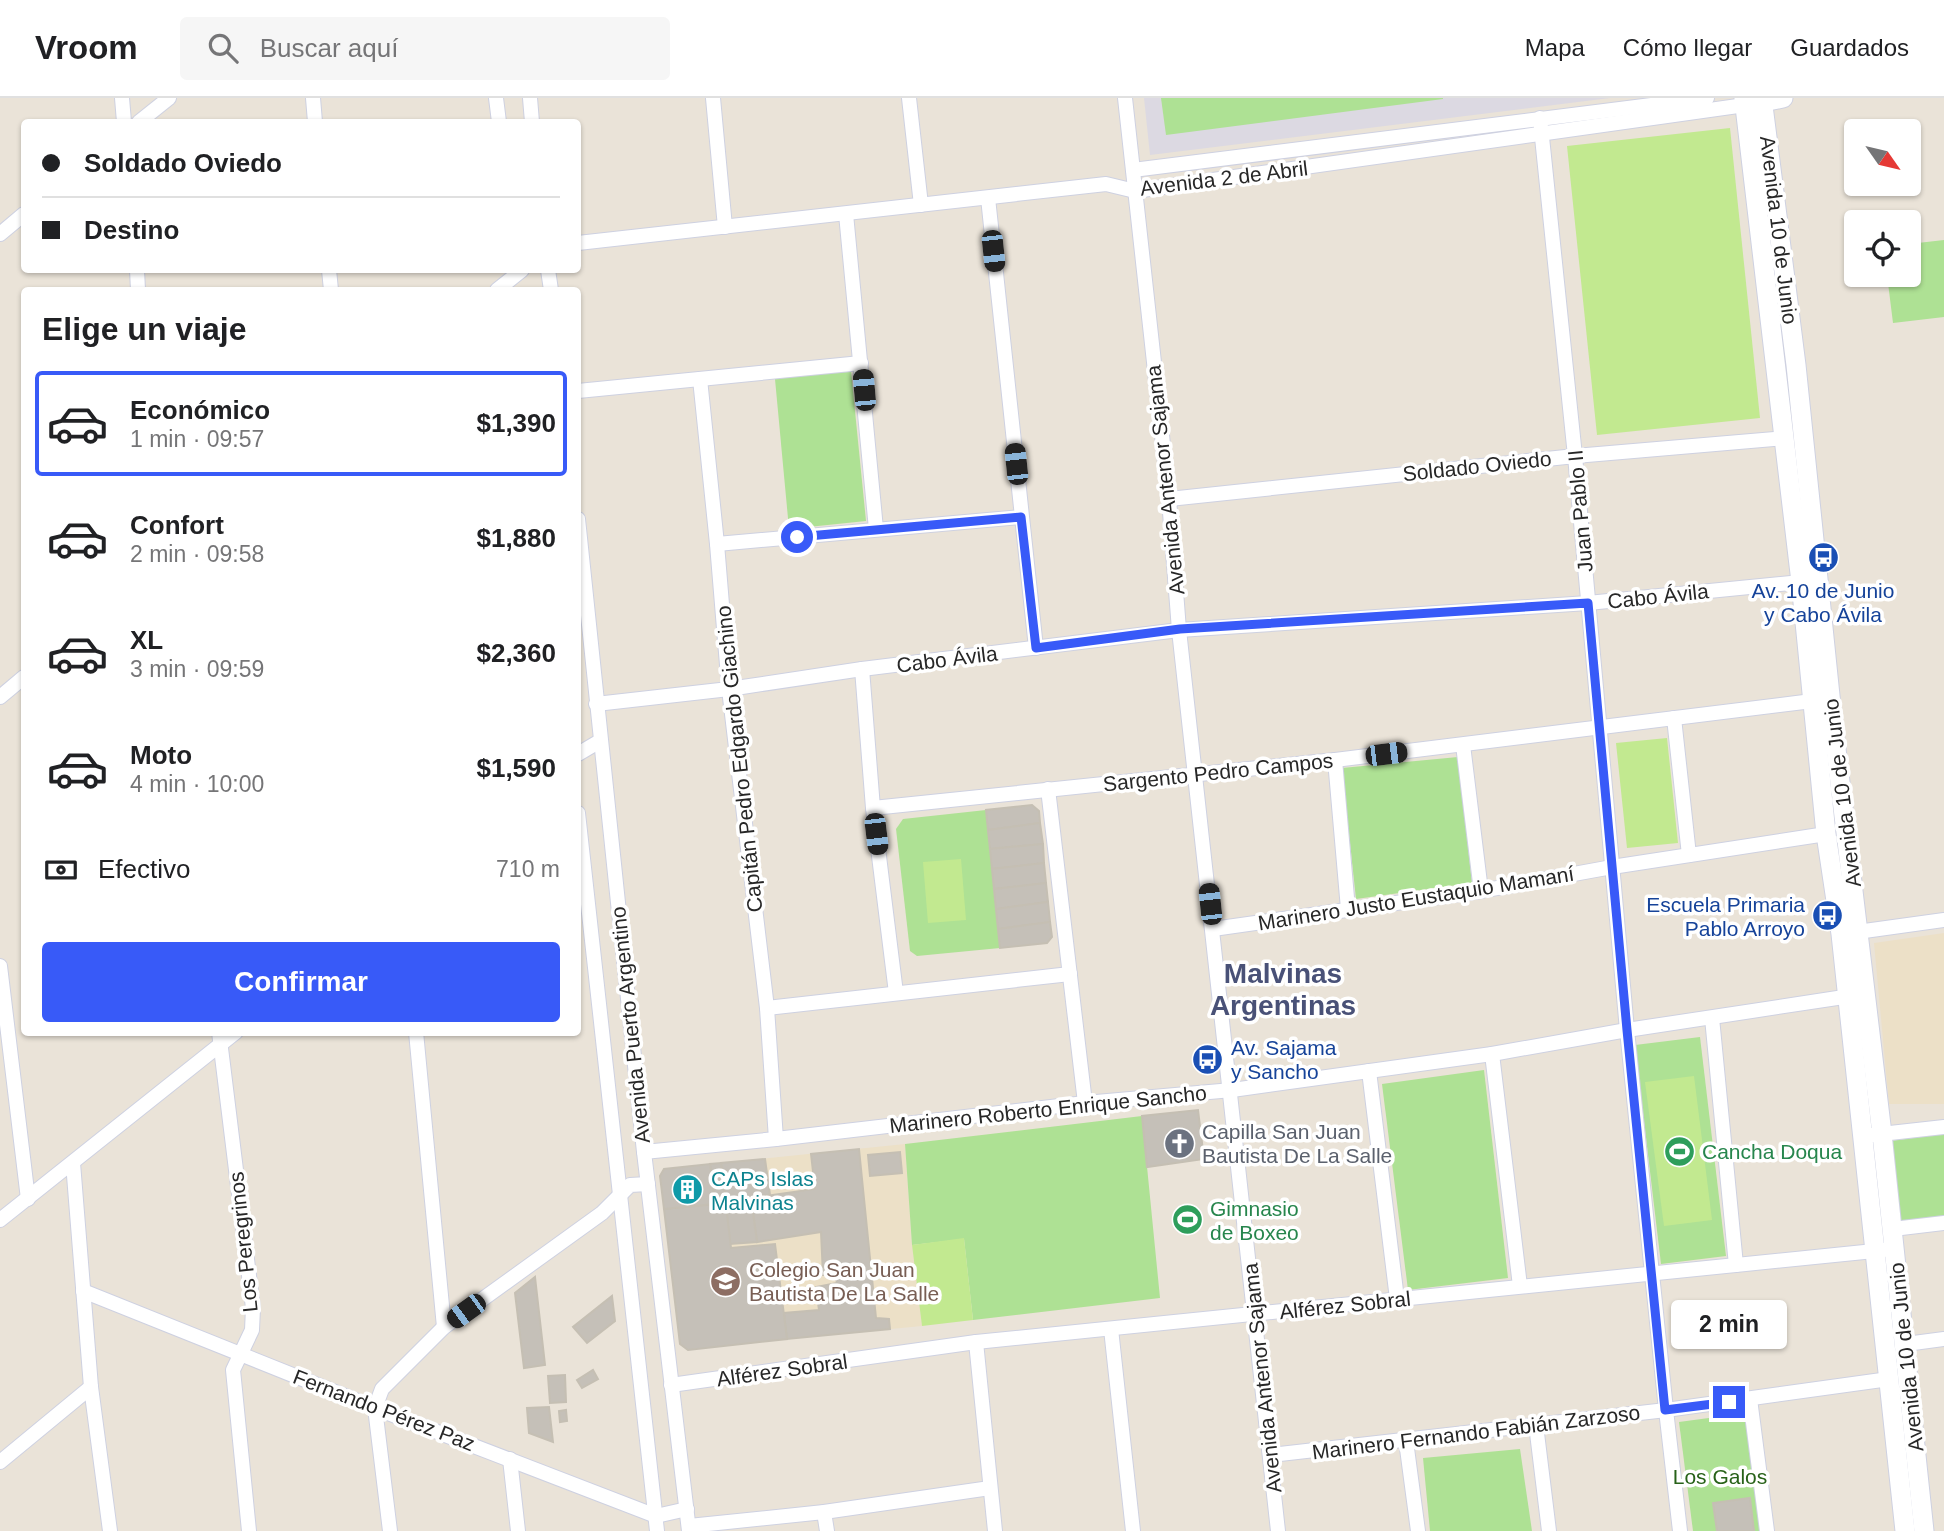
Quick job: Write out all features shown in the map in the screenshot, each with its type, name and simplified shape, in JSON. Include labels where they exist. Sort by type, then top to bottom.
[{"type":"street","points":[[122,98],[124,119]]},
{"type":"street","points":[[143,119],[169,98]]},
{"type":"street","points":[[313,98],[315,119]]},
{"type":"street","points":[[496,98],[499,119]]},
{"type":"street","points":[[530,98],[532,119]]},
{"type":"street","points":[[713,98],[726,227]]},
{"type":"street","points":[[909,98],[921,205]]},
{"type":"street","name":"Avenida Antenor Sajama","points":[[1125,98],[1278,1531]]},
{"type":"street","name":"Avenida 2 de Abril","points":[[1133,170],[1707,98]]},
{"type":"street","points":[[1753,101],[1783,98]]},
{"type":"street","name":"Avenida 2 de Abril","points":[[581,243],[1106,184],[1135,191],[1544,135],[1753,101]]},
{"type":"street","name":"Avenida 10 de Junio","points":[[1753,101],[1826,834],[1850,933]]},
{"type":"street","name":"Avenida 10 de Junio","points":[[1753,101],[1795,354],[1832,715],[1850,933],[1857,995],[1882,1134],[1889,1379],[1905,1531]]},
{"type":"street","name":"Juan Pablo II","points":[[1540,118],[1544,135],[1575,456],[1627,1030],[1665,1410],[1680,1531]]},
{"type":"street","points":[[988,198],[1036,648]]},
{"type":"street","points":[[846,214],[876,529]]},
{"type":"street","points":[[0,234],[21,216]]},
{"type":"street","points":[[500,287],[517,273]]},
{"type":"street","points":[[581,391],[861,363]]},
{"type":"street","name":"Capitán Pedro Edgardo Giachino","points":[[700,379],[729,689],[767,1008],[776,1139]]},
{"type":"street","name":"Soldado Oviedo","points":[[1169,499],[1575,456],[1785,438]]},
{"type":"street","points":[[717,544],[1021,517]]},
{"type":"street","name":"Avenida Puerto Argentino","points":[[581,550],[644,1152],[689,1529]]},
{"type":"street","name":"Cabo Ávila","points":[[596,704],[1180,629],[1588,603],[1801,582]]},
{"type":"street","points":[[862,669],[873,808],[896,993]]},
{"type":"street","points":[[0,697],[21,680]]},
{"type":"street","name":"Sargento Pedro Campos","points":[[873,808],[1335,760],[1812,701]]},
{"type":"street","points":[[1674,718],[1689,855]]},
{"type":"street","points":[[581,752],[600,741]]},
{"type":"street","points":[[1463,745],[1481,891]]},
{"type":"street","points":[[1335,760],[1348,909]]},
{"type":"street","points":[[1048,789],[1085,1102]]},
{"type":"street","name":"Marinero Justo Eustaquio Mamaní","points":[[1213,929],[1481,891],[1612,867],[1826,834]]},
{"type":"street","name":"Avenida Puerto Argentino","points":[[581,840],[657,1524]]},
{"type":"street","points":[[1850,933],[1944,920]]},
{"type":"street","points":[[0,966],[28,1199]]},
{"type":"street","points":[[767,1008],[1070,974]]},
{"type":"street","name":"Avenida 10 de Junio","points":[[1857,995],[1862,1136],[1887,1243],[1906,1344],[1924,1531]]},
{"type":"street","name":"Marinero Roberto Enrique Sancho","points":[[644,1152],[1085,1102],[1232,1090],[1492,1054],[1627,1030],[1857,995]]},
{"type":"street","points":[[1712,1018],[1736,1265]]},
{"type":"street","points":[[415,1036],[444,1327]]},
{"type":"street","points":[[0,1220],[74,1163],[219,1039]]},
{"type":"street","name":"Los Peregrinos","points":[[219,1039],[253,1308],[251,1330],[233,1370],[249,1531]]},
{"type":"street","points":[[1492,1054],[1520,1286]]},
{"type":"street","points":[[1369,1071],[1397,1299]]},
{"type":"street","points":[[1862,1136],[1944,1127]]},
{"type":"street","points":[[74,1163],[91,1387],[110,1531]]},
{"type":"street","points":[[390,1531],[375,1408],[382,1389],[444,1327],[602,1213],[630,1185],[648,1184]]},
{"type":"street","name":"Alférez Sobral","points":[[671,1385],[976,1342],[1736,1265],[1887,1243],[1944,1223]]},
{"type":"street","name":"Fernando Pérez Paz","points":[[83,1291],[510,1459],[657,1524]]},
{"type":"street","points":[[1111,1329],[1133,1531]]},
{"type":"street","points":[[1906,1344],[1944,1339]]},
{"type":"street","points":[[976,1342],[995,1531]]},
{"type":"street","name":"Marinero Fernando Fabián Zarzoso","points":[[1271,1455],[1665,1410],[1889,1379]]},
{"type":"street","points":[[0,1462],[91,1387]]},
{"type":"street","points":[[1750,1399],[1768,1531]]},
{"type":"street","points":[[1536,1425],[1549,1531]]},
{"type":"street","points":[[1406,1441],[1418,1531]]},
{"type":"street","points":[[510,1459],[518,1531]]},
{"type":"street","points":[[689,1529],[990,1488]]},
{"type":"street","points":[[657,1524],[687,1509]]},
{"type":"street","points":[[824,1512],[827,1531]]},
{"type":"shaded area","points":[[1144,98],[1610,98],[1150,155]]},
{"type":"shaded area","points":[[1944,933],[1944,1104],[1889,1104],[1874,943]]},
{"type":"shaded area","points":[[905,1144],[912,1245],[922,1326],[787,1339],[775,1244],[731,1248],[721,1163]]},
{"type":"green space","points":[[1161,98],[1443,98],[1443,99],[1166,135]]},
{"type":"green space","points":[[1730,128],[1760,418],[1597,435],[1567,146]]},
{"type":"green space","points":[[1944,240],[1944,317],[1893,323],[1888,287],[1921,287],[1921,243]]},
{"type":"green space","points":[[851,371],[866,521],[789,529],[775,379]]},
{"type":"green space","points":[[1667,738],[1678,843],[1627,848],[1616,743]]},
{"type":"green space","points":[[1458,757],[1472,883],[1356,899],[1342,768]]},
{"type":"green space","points":[[986,810],[1000,948],[917,956],[910,951],[896,829],[903,819]]},
{"type":"green space","points":[[961,859],[966,920],[928,923],[923,862]]},
{"type":"green space","points":[[1700,1037],[1726,1256],[1661,1264],[1635,1045]]},
{"type":"green space","points":[[1484,1070],[1508,1278],[1408,1290],[1382,1084]]},
{"type":"green space","name":"Cancha Doqua","points":[[1694,1076],[1712,1220],[1664,1226],[1645,1082]]},
{"type":"green space","points":[[1142,1116],[1160,1298],[973,1320],[964,1239],[912,1245],[905,1144]]},
{"type":"green space","points":[[1944,1134],[1944,1218],[1899,1223],[1890,1141]]},
{"type":"green space","points":[[964,1238],[973,1320],[922,1326],[912,1245]]},
{"type":"green space","name":"Los Galos","points":[[1746,1413],[1761,1531],[1693,1531],[1679,1422]]},
{"type":"green space","points":[[1520,1449],[1532,1531],[1430,1531],[1423,1458]]},
{"type":"building","points":[[1032,805],[1039,811],[1040,823],[988,830],[986,810]]},
{"type":"building","points":[[1040,823],[1043,844],[990,849],[988,830]]},
{"type":"building","points":[[1043,844],[1044,863],[992,869],[990,849]]},
{"type":"building","points":[[1044,863],[1046,883],[994,889],[992,869]]},
{"type":"building","points":[[1046,883],[1048,902],[996,909],[994,889]]},
{"type":"building","points":[[1048,902],[1050,922],[998,929],[996,909]]},
{"type":"building","points":[[1050,922],[1052,937],[1047,943],[1000,948],[998,929]]},
{"type":"building","points":[[1198,1110],[1204,1159],[1147,1167],[1142,1116]]},
{"type":"building","points":[[859,1149],[876,1318],[889,1319],[890,1329],[787,1339],[784,1313],[819,1310],[816,1287],[837,1283],[835,1274],[823,1275],[821,1232],[757,1242],[751,1198],[815,1189],[811,1154]]},
{"type":"building","points":[[900,1152],[902,1173],[870,1176],[868,1155]]},
{"type":"building","points":[[765,1159],[770,1195],[751,1198],[757,1242],[730,1244],[721,1163]]},
{"type":"building","name":"Colegio San Juan Bautista De La Salle","points":[[721,1163],[731,1248],[775,1244],[787,1339],[688,1350],[680,1344],[664,1209],[715,1204],[710,1164]]},
{"type":"building","name":"CAPs Islas Malvinas","points":[[710,1164],[715,1204],[664,1209],[660,1176],[664,1169]]},
{"type":"building","points":[[535,1277],[545,1365],[524,1368],[515,1293]]},
{"type":"building","points":[[612,1296],[615,1321],[587,1343],[573,1327]]},
{"type":"building","points":[[593,1370],[598,1379],[582,1388],[577,1380]]},
{"type":"building","points":[[565,1375],[566,1402],[550,1403],[548,1376]]},
{"type":"building","points":[[549,1407],[553,1442],[529,1433],[527,1408]]},
{"type":"building","points":[[566,1410],[567,1421],[560,1422],[559,1411]]},
{"type":"building","points":[[1750,1498],[1754,1531],[1717,1531],[1713,1503]]},
{"type":"place","name":"Av. 10 de Junio y Cabo Ávila","points":[[1823,558]]},
{"type":"place","name":"Escuela Primaria Pablo Arroyo","points":[[1828,916]]},
{"type":"place","name":"Av. Sajama y Sancho","points":[[1208,1059]]},
{"type":"place","name":"Capilla San Juan Bautista De La Salle","points":[[1179,1143]]},
{"type":"place","name":"Cancha Doqua","points":[[1679,1151]]},
{"type":"place","name":"CAPs Islas Malvinas","points":[[688,1190]]},
{"type":"place","name":"Gimnasio de Boxeo","points":[[1187,1220]]},
{"type":"place","name":"Colegio San Juan Bautista De La Salle","points":[[726,1281]]},
{"type":"district","name":"Malvinas Argentinas","points":[[1283,989]]},
{"type":"route","points":[[797,537],[1021,517],[1036,648],[1180,629],[1588,603],[1665,1410],[1729,1402]]}]
